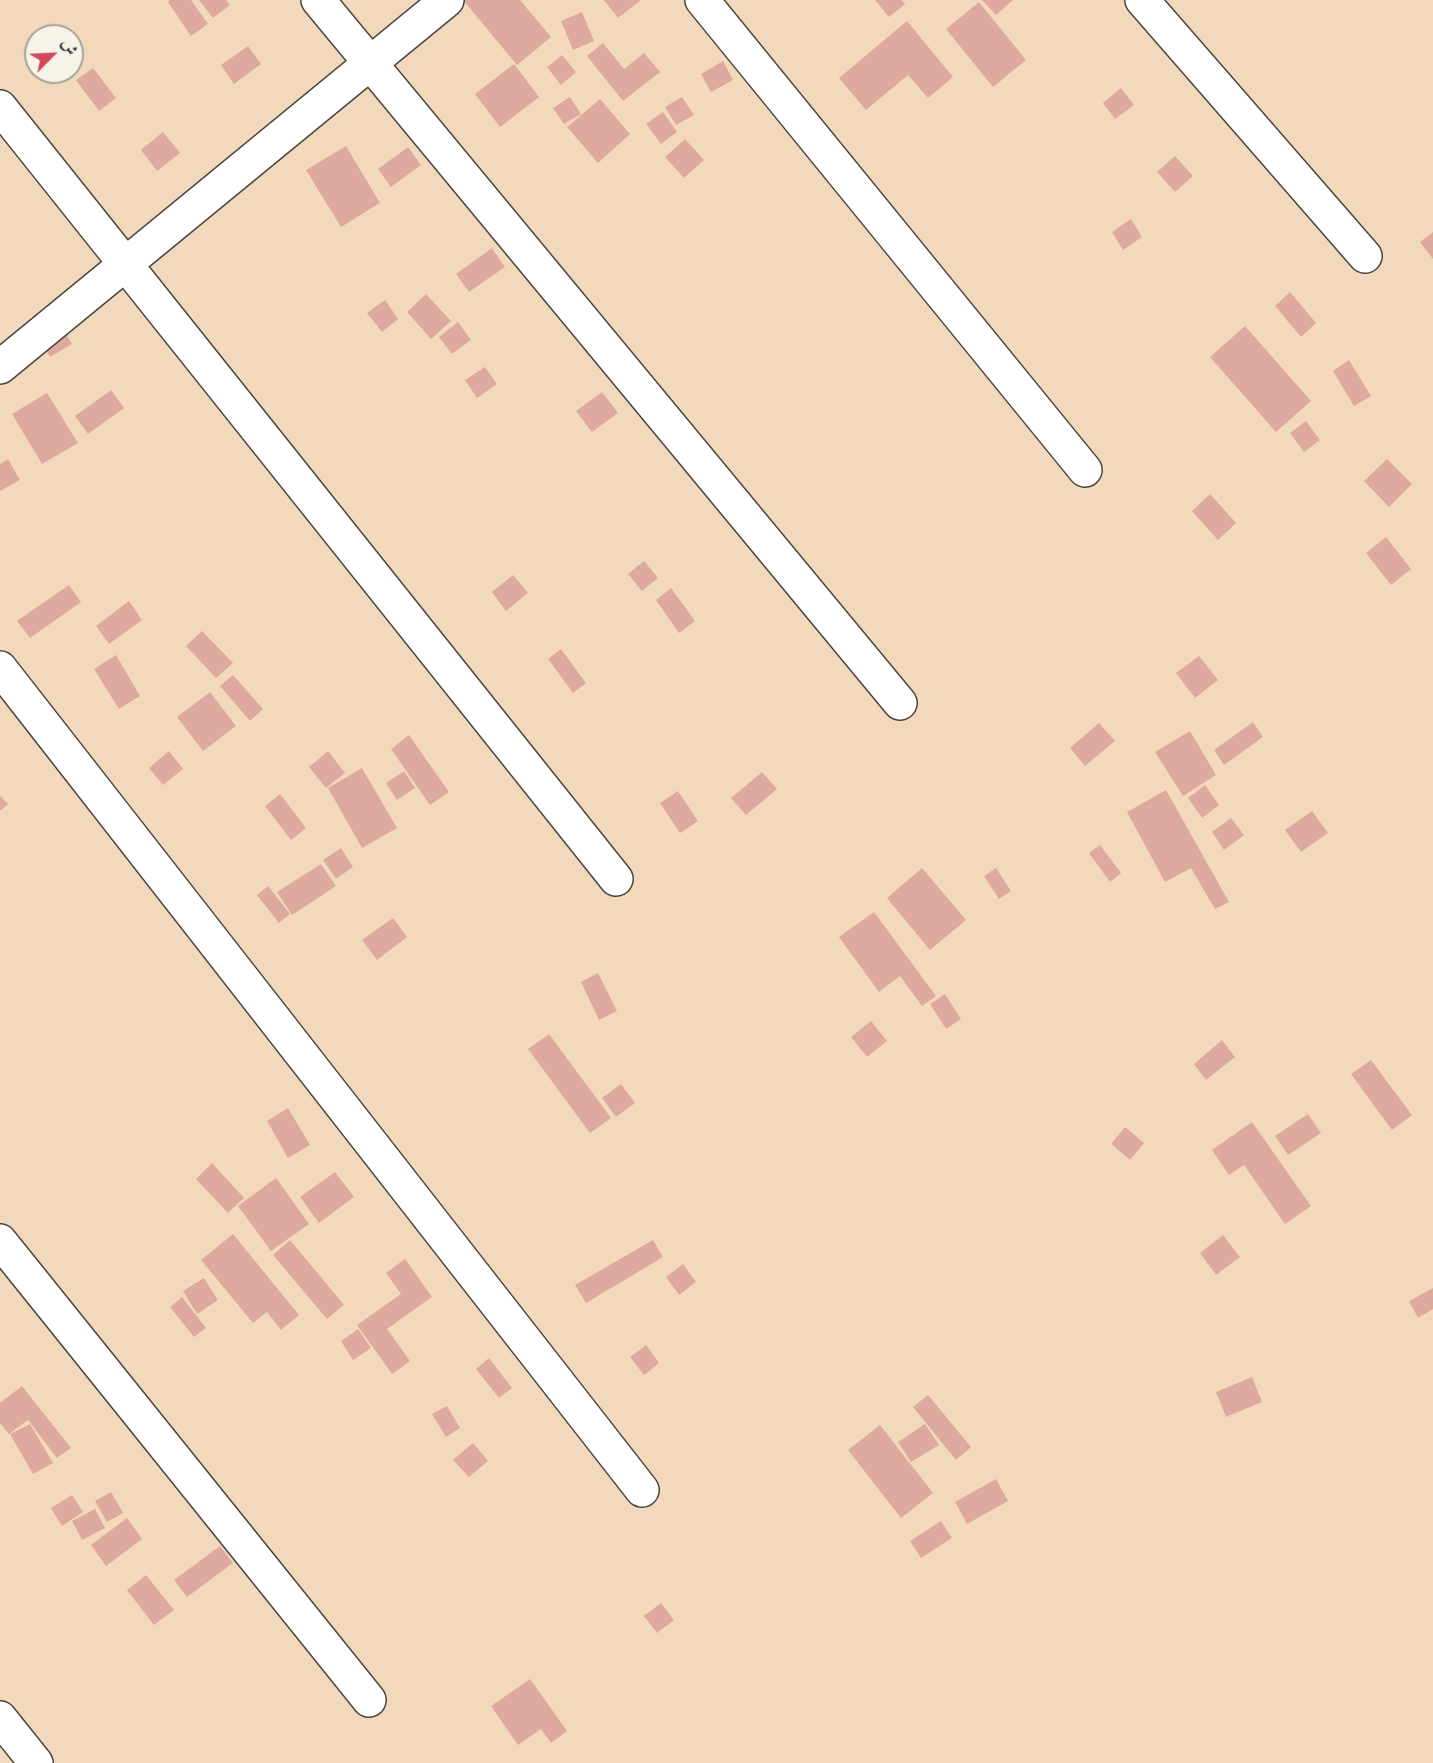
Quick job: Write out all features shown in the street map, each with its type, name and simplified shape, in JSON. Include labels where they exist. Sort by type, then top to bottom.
[{"type":"street","points":[[318,0],[900,703]]},
{"type":"street","points":[[0,367],[447,0]]},
{"type":"street","points":[[702,0],[1085,471]]},
{"type":"street","points":[[1142,0],[1365,256]]},
{"type":"street","points":[[0,107],[616,879]]},
{"type":"street","points":[[0,668],[642,1490]]},
{"type":"street","points":[[0,1241],[369,1700]]},
{"type":"street","points":[[0,1718],[36,1763]]},
{"type":"building","points":[[170,0],[191,0],[208,24],[191,36],[168,2]]},
{"type":"building","points":[[199,0],[226,0],[230,5],[213,18]]},
{"type":"building","points":[[463,0],[520,0],[551,37],[517,65]]},
{"type":"building","points":[[604,0],[641,0],[618,18]]},
{"type":"building","points":[[875,0],[902,0],[905,4],[889,17]]},
{"type":"building","points":[[982,0],[1013,0],[996,15]]},
{"type":"building","points":[[979,2],[1026,60],[993,87],[946,29]]},
{"type":"building","points":[[582,12],[594,41],[573,50],[561,21]]},
{"type":"building","points":[[907,21],[953,77],[928,98],[908,75],[866,110],[839,78]]},
{"type":"building","points":[[603,43],[624,69],[644,53],[660,72],[623,101],[587,56]]},
{"type":"building","points":[[248,46],[261,64],[234,84],[221,65]]},
{"type":"building","points":[[562,55],[576,72],[561,85],[547,67]]},
{"type":"building","points":[[723,61],[733,80],[711,92],[701,74]]},
{"type":"building","points":[[514,64],[539,97],[500,127],[475,94]]},
{"type":"building","points":[[93,68],[116,98],[99,111],[79,84],[84,84],[84,74]]},
{"type":"building","points":[[1121,88],[1134,105],[1115,119],[1103,103]]},
{"type":"building","points":[[570,97],[581,114],[564,124],[553,108]]},
{"type":"building","points":[[682,97],[694,115],[676,125],[665,107]]},
{"type":"building","points":[[600,99],[630,134],[598,163],[567,127]]},
{"type":"building","points":[[663,112],[677,132],[661,144],[646,124]]},
{"type":"building","points":[[163,132],[180,153],[157,171],[141,150]]},
{"type":"building","points":[[685,139],[704,160],[684,178],[665,157]]},
{"type":"building","points":[[346,146],[380,203],[341,227],[306,170]]},
{"type":"building","points":[[408,147],[421,165],[391,187],[378,169]]},
{"type":"building","points":[[1175,156],[1193,176],[1175,192],[1157,172]]},
{"type":"building","points":[[1131,219],[1142,237],[1123,250],[1112,232]]},
{"type":"building","points":[[1433,232],[1433,259],[1420,242]]},
{"type":"building","points":[[492,248],[505,267],[469,292],[456,274]]},
{"type":"building","points":[[1290,292],[1316,323],[1301,337],[1275,306]]},
{"type":"building","points":[[426,294],[451,321],[431,339],[407,312]]},
{"type":"building","points":[[385,300],[398,319],[382,332],[367,313]]},
{"type":"building","points":[[57,320],[72,344],[50,357],[36,333]]},
{"type":"building","points":[[458,322],[471,340],[452,354],[439,337]]},
{"type":"building","points":[[1245,326],[1311,401],[1276,432],[1210,357]]},
{"type":"building","points":[[1349,360],[1371,396],[1354,406],[1333,371]]},
{"type":"building","points":[[485,367],[497,384],[477,398],[465,380]]},
{"type":"building","points":[[111,390],[124,408],[88,434],[75,416]]},
{"type":"building","points":[[602,392],[618,413],[592,432],[576,411]]},
{"type":"building","points":[[47,393],[78,443],[42,464],[12,414]]},
{"type":"building","points":[[1306,421],[1320,440],[1304,452],[1290,433]]},
{"type":"building","points":[[8,459],[20,480],[0,491],[0,464]]},
{"type":"building","points":[[1387,459],[1412,484],[1389,507],[1364,481]]},
{"type":"building","points":[[1210,494],[1236,523],[1218,540],[1192,511]]},
{"type":"building","points":[[1386,537],[1411,569],[1391,585],[1366,553]]},
{"type":"building","points":[[644,561],[658,578],[642,591],[628,574]]},
{"type":"building","points":[[513,575],[528,593],[506,611],[492,592]]},
{"type":"building","points":[[69,585],[81,602],[30,638],[17,621]]},
{"type":"building","points":[[671,588],[695,621],[679,633],[656,600]]},
{"type":"building","points":[[129,601],[142,620],[109,644],[96,626]]},
{"type":"building","points":[[202,631],[233,663],[216,678],[186,646]]},
{"type":"building","points":[[561,649],[586,683],[573,693],[548,659]]},
{"type":"building","points":[[116,655],[140,696],[119,709],[94,669]]},
{"type":"building","points":[[1199,656],[1218,680],[1195,698],[1176,673]]},
{"type":"building","points":[[233,675],[263,709],[250,721],[220,686]]},
{"type":"building","points":[[210,692],[236,726],[203,751],[177,717]]},
{"type":"building","points":[[1253,722],[1263,737],[1224,765],[1214,750]]},
{"type":"building","points":[[1099,723],[1115,741],[1085,766],[1070,748]]},
{"type":"building","points":[[1190,731],[1216,775],[1183,796],[1155,752]]},
{"type":"building","points":[[409,735],[449,792],[430,805],[391,749]]},
{"type":"building","points":[[169,751],[183,769],[163,785],[149,768]]},
{"type":"building","points":[[328,751],[345,773],[326,788],[309,767]]},
{"type":"building","points":[[362,768],[397,828],[362,848],[328,788]]},
{"type":"building","points":[[404,771],[415,788],[397,800],[386,783]]},
{"type":"building","points":[[762,772],[777,789],[746,815],[731,798]]},
{"type":"building","points":[[1205,785],[1219,805],[1202,818],[1188,798]]},
{"type":"building","points":[[1166,790],[1229,902],[1215,909],[1191,868],[1165,882],[1127,812]]},
{"type":"building","points":[[678,791],[698,821],[680,833],[660,803]]},
{"type":"building","points":[[280,794],[306,828],[291,840],[265,806]]},
{"type":"building","points":[[0,796],[8,804],[0,811]]},
{"type":"building","points":[[1312,811],[1328,833],[1301,852],[1285,830]]},
{"type":"building","points":[[1231,818],[1244,835],[1224,850],[1212,832]]},
{"type":"building","points":[[1100,845],[1121,873],[1110,882],[1089,853]]},
{"type":"building","points":[[341,848],[353,867],[336,879],[323,860]]},
{"type":"building","points":[[321,864],[336,886],[292,915],[277,892]]},
{"type":"building","points":[[922,868],[966,920],[930,950],[887,898]]},
{"type":"building","points":[[996,868],[1011,891],[999,899],[984,876]]},
{"type":"building","points":[[268,886],[290,914],[279,923],[257,895]]},
{"type":"building","points":[[874,912],[936,996],[922,1006],[900,976],[879,992],[839,937]]},
{"type":"building","points":[[393,918],[407,937],[377,960],[362,940]]},
{"type":"building","points":[[598,973],[617,1011],[599,1020],[581,982]]},
{"type":"building","points":[[945,994],[961,1019],[946,1029],[930,1004]]},
{"type":"building","points":[[871,1021],[887,1041],[867,1057],[851,1037]]},
{"type":"building","points":[[549,1034],[611,1118],[590,1133],[528,1049]]},
{"type":"building","points":[[1222,1040],[1235,1057],[1206,1080],[1194,1064]]},
{"type":"building","points":[[1371,1060],[1412,1115],[1392,1130],[1351,1074]]},
{"type":"building","points":[[621,1084],[635,1103],[616,1117],[602,1098]]},
{"type":"building","points":[[288,1108],[310,1145],[288,1158],[267,1121]]},
{"type":"building","points":[[1308,1114],[1321,1133],[1288,1155],[1275,1136]]},
{"type":"building","points":[[1252,1122],[1311,1206],[1285,1224],[1244,1165],[1229,1175],[1212,1150]]},
{"type":"building","points":[[1125,1127],[1144,1143],[1130,1160],[1111,1144]]},
{"type":"building","points":[[212,1163],[244,1198],[228,1213],[196,1179]]},
{"type":"building","points":[[335,1172],[354,1197],[319,1223],[300,1197]]},
{"type":"building","points":[[276,1178],[309,1224],[271,1251],[238,1206]]},
{"type":"building","points":[[233,1234],[299,1315],[281,1330],[267,1312],[253,1323],[201,1260]]},
{"type":"building","points":[[1223,1235],[1240,1257],[1216,1275],[1200,1253]]},
{"type":"building","points":[[290,1240],[344,1305],[327,1319],[273,1255]]},
{"type":"building","points":[[653,1240],[663,1257],[586,1303],[575,1285]]},
{"type":"building","points":[[405,1259],[432,1297],[387,1329],[410,1361],[392,1374],[357,1325],[401,1294],[386,1273]]},
{"type":"building","points":[[683,1264],[696,1282],[679,1295],[666,1277]]},
{"type":"building","points":[[204,1278],[218,1300],[197,1314],[183,1291]]},
{"type":"building","points":[[1433,1288],[1433,1309],[1418,1318],[1409,1301]]},
{"type":"building","points":[[182,1297],[206,1328],[194,1337],[170,1307]]},
{"type":"building","points":[[358,1329],[371,1348],[353,1360],[341,1341]]},
{"type":"building","points":[[646,1345],[659,1363],[644,1375],[630,1357]]},
{"type":"building","points":[[489,1358],[512,1388],[499,1398],[476,1369]]},
{"type":"building","points":[[1252,1377],[1262,1402],[1226,1417],[1216,1392]]},
{"type":"building","points":[[22,1386],[71,1448],[57,1458],[28,1420],[9,1434],[0,1423],[0,1403]]},
{"type":"building","points":[[928,1395],[971,1447],[956,1460],[913,1407]]},
{"type":"building","points":[[447,1406],[460,1428],[446,1437],[432,1414]]},
{"type":"building","points":[[30,1424],[53,1463],[33,1474],[10,1434]]},
{"type":"building","points":[[925,1424],[939,1445],[911,1462],[898,1442]]},
{"type":"building","points":[[880,1425],[933,1493],[901,1518],[848,1450]]},
{"type":"building","points":[[473,1443],[488,1461],[469,1477],[453,1460]]},
{"type":"building","points":[[996,1479],[1008,1501],[967,1524],[955,1502]]},
{"type":"building","points":[[111,1492],[123,1513],[107,1522],[95,1501]]},
{"type":"building","points":[[72,1495],[83,1512],[62,1526],[51,1508]]},
{"type":"building","points":[[95,1509],[105,1528],[82,1540],[72,1521]]},
{"type":"building","points":[[127,1518],[142,1539],[106,1566],[91,1545]]},
{"type":"building","points":[[941,1521],[952,1538],[921,1558],[910,1541]]},
{"type":"building","points":[[220,1546],[233,1563],[187,1597],[174,1580]]},
{"type":"building","points":[[146,1575],[174,1610],[154,1625],[127,1590]]},
{"type":"building","points":[[661,1603],[674,1620],[657,1633],[644,1616]]},
{"type":"building","points":[[530,1679],[567,1731],[551,1743],[541,1729],[518,1745],[491,1706]]}]
